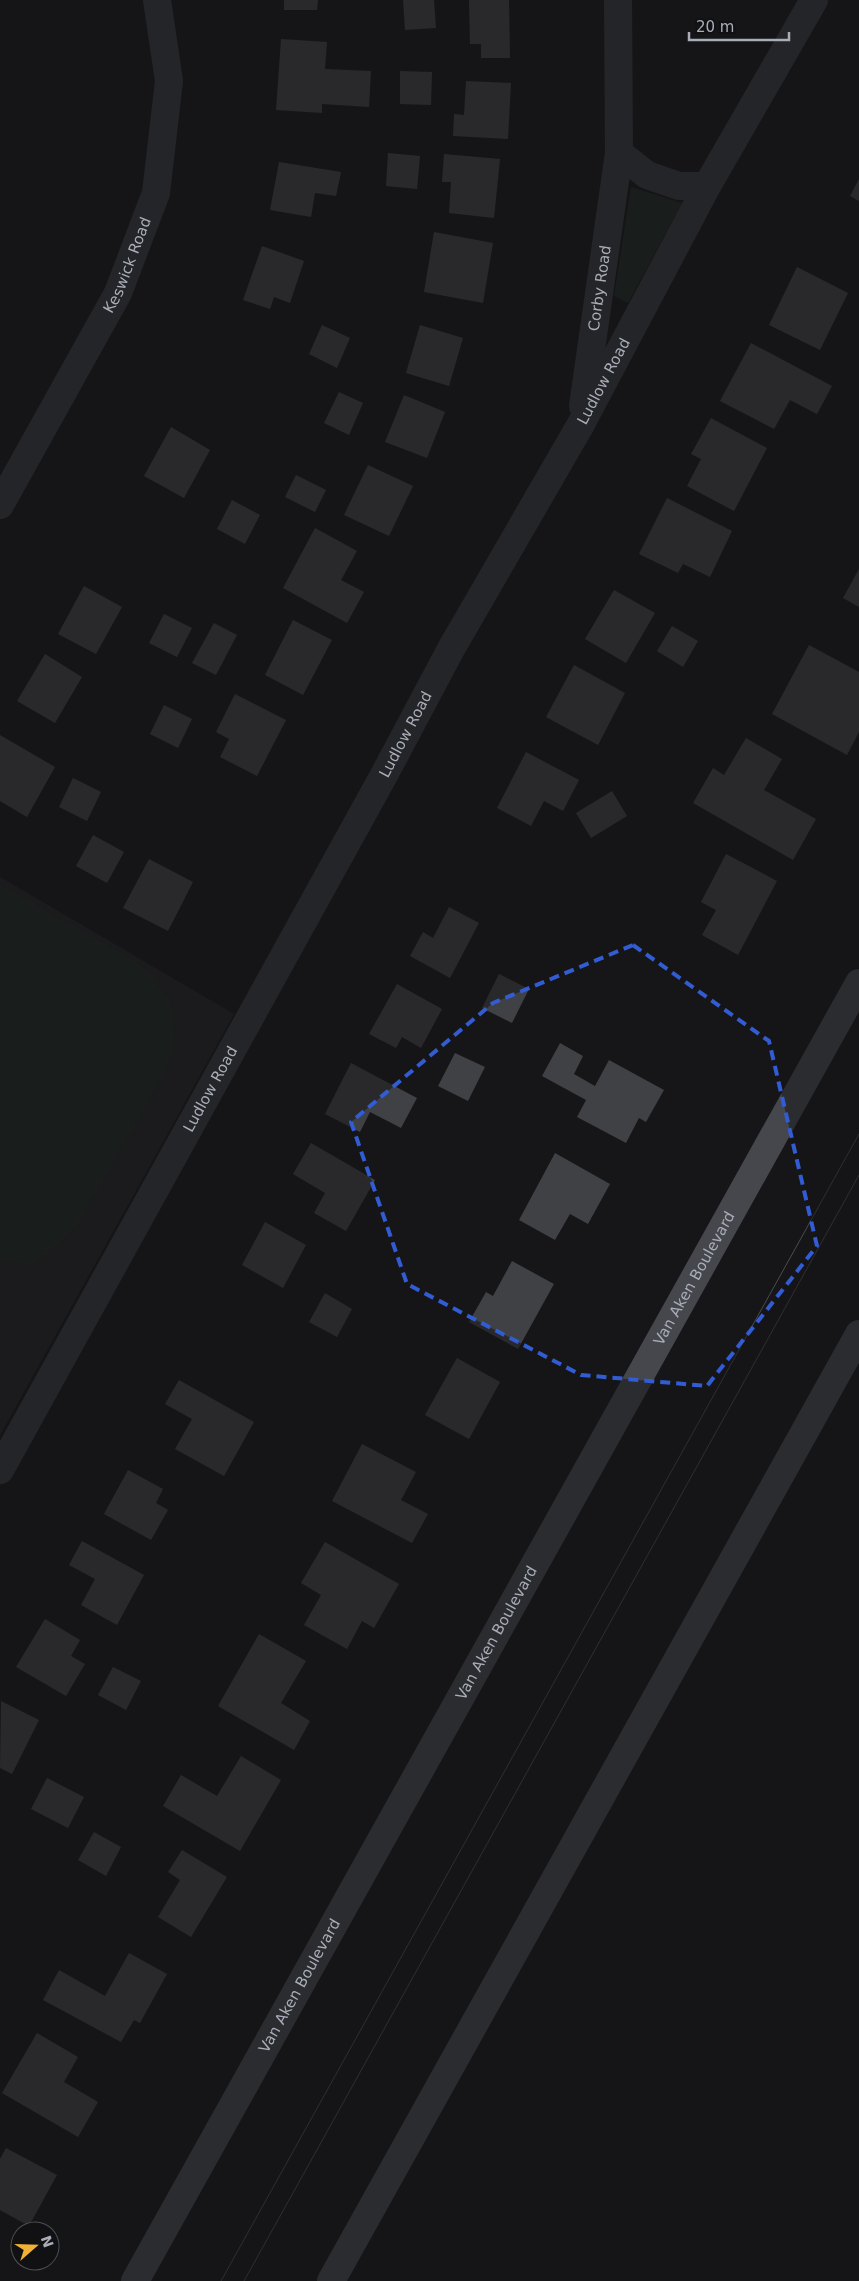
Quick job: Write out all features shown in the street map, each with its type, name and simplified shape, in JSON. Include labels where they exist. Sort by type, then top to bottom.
[{"type":"main road","name":"Van Aken Boulevard","points":[[135,2281],[859,984]]},
{"type":"main road","points":[[331,2281],[859,1334]]},
{"type":"street","name":"Keswick Road","points":[[0,506],[118,293],[156,193],[169,81],[156,0]]},
{"type":"street","name":"Corby Road","points":[[581,424],[620,153],[618,0]]},
{"type":"street","name":"Ludlow Road","points":[[0,1470],[451,649],[581,424],[706,186],[814,0]]},
{"type":"street","points":[[620,153],[647,175],[679,186],[706,186]]},
{"type":"highlighted area","points":[[633,945],[769,1041],[817,1246],[707,1386],[581,1375],[407,1284],[351,1122],[493,1003]]},
{"type":"shaded area","points":[[631,187],[682,203],[628,303],[614,296]]},
{"type":"shaded area","points":[[0,877],[234,1014],[0,1435]]},
{"type":"shaded area","points":[[0,885],[124,954],[147,970],[169,999],[176,1036],[165,1073],[75,1229],[32,1266],[0,1259]]},
{"type":"building","points":[[284,0],[318,0],[317,10],[284,10]]},
{"type":"building","points":[[403,0],[434,0],[436,28],[405,30]]},
{"type":"building","points":[[469,0],[509,0],[510,58],[481,58],[481,44],[470,44]]},
{"type":"building","points":[[281,39],[327,42],[325,69],[371,71],[369,107],[322,104],[322,113],[276,110]]},
{"type":"building","points":[[400,71],[432,72],[431,105],[400,104]]},
{"type":"building","points":[[466,81],[511,83],[508,139],[453,136],[454,114],[464,115]]},
{"type":"building","points":[[388,153],[420,156],[417,189],[386,186]]},
{"type":"building","points":[[444,154],[500,159],[494,218],[449,213],[451,182],[442,182]]},
{"type":"building","points":[[279,162],[341,172],[336,196],[315,193],[311,217],[270,210]]},
{"type":"building","points":[[859,179],[859,201],[850,196]]},
{"type":"building","points":[[434,232],[493,243],[483,303],[424,292]]},
{"type":"building","points":[[262,246],[304,261],[290,303],[274,297],[270,309],[243,300]]},
{"type":"building","points":[[797,267],[848,293],[820,350],[769,325]]},
{"type":"building","points":[[322,325],[350,338],[337,368],[309,354]]},
{"type":"building","points":[[420,325],[463,338],[449,386],[406,373]]},
{"type":"building","points":[[751,343],[832,386],[817,414],[790,400],[774,429],[720,401]]},
{"type":"building","points":[[339,392],[363,403],[349,435],[324,423]]},
{"type":"building","points":[[404,395],[445,412],[427,458],[385,442]]},
{"type":"building","points":[[711,418],[767,448],[734,511],[687,486],[701,459],[691,454]]},
{"type":"building","points":[[171,427],[210,450],[184,498],[144,476]]},
{"type":"building","points":[[368,465],[413,486],[389,536],[344,515]]},
{"type":"building","points":[[296,475],[326,490],[315,512],[285,497]]},
{"type":"building","points":[[667,498],[732,531],[710,577],[683,564],[678,573],[639,554]]},
{"type":"building","points":[[232,500],[260,515],[245,544],[217,529]]},
{"type":"building","points":[[315,528],[357,551],[341,580],[364,592],[347,623],[283,588]]},
{"type":"building","points":[[859,569],[859,607],[843,598]]},
{"type":"building","points":[[84,586],[122,607],[96,654],[58,634]]},
{"type":"building","points":[[614,590],[655,613],[626,663],[585,639]]},
{"type":"building","points":[[164,614],[192,628],[177,657],[149,643]]},
{"type":"building","points":[[293,620],[332,640],[303,695],[265,675]]},
{"type":"building","points":[[214,623],[237,635],[216,675],[192,663]]},
{"type":"building","points":[[672,626],[698,641],[683,667],[657,651]]},
{"type":"building","points":[[809,645],[859,672],[859,732],[847,755],[772,714]]},
{"type":"building","points":[[45,654],[82,677],[55,723],[17,701]]},
{"type":"building","points":[[574,665],[625,693],[598,745],[546,717]]},
{"type":"building","points":[[235,694],[286,720],[257,776],[220,757],[229,739],[216,732]]},
{"type":"building","points":[[164,705],[192,719],[178,748],[150,734]]},
{"type":"building","points":[[0,735],[55,767],[27,817],[0,801]]},
{"type":"building","points":[[746,738],[782,759],[764,790],[816,819],[793,860],[693,803],[713,768],[724,775]]},
{"type":"building","points":[[526,752],[579,780],[563,811],[544,801],[531,826],[497,808]]},
{"type":"building","points":[[73,778],[101,792],[87,821],[59,807]]},
{"type":"building","points":[[612,791],[627,816],[591,838],[576,813]]},
{"type":"building","points":[[93,835],[124,852],[107,883],[76,866]]},
{"type":"building","points":[[726,854],[777,881],[738,955],[702,935],[716,910],[701,902]]},
{"type":"building","points":[[149,859],[193,882],[168,931],[123,908]]},
{"type":"building","points":[[449,907],[479,923],[450,978],[410,956],[423,932],[433,938]]},
{"type":"building","points":[[499,974],[529,989],[512,1023],[482,1008]]},
{"type":"building","points":[[397,984],[442,1009],[421,1048],[402,1037],[396,1048],[369,1034]]},
{"type":"building","points":[[560,1043],[583,1056],[574,1074],[595,1086],[609,1060],[664,1090],[646,1122],[639,1118],[626,1143],[577,1117],[586,1100],[542,1076]]},
{"type":"building","points":[[455,1053],[485,1067],[468,1101],[438,1086]]},
{"type":"building","points":[[351,1063],[417,1098],[401,1128],[370,1112],[360,1132],[325,1114]]},
{"type":"building","points":[[311,1143],[375,1180],[346,1231],[314,1213],[325,1193],[293,1174]]},
{"type":"building","points":[[555,1153],[610,1184],[588,1224],[570,1214],[555,1240],[519,1220]]},
{"type":"building","points":[[265,1222],[306,1245],[283,1288],[242,1265]]},
{"type":"building","points":[[512,1261],[554,1284],[518,1349],[469,1322],[486,1292],[493,1296]]},
{"type":"building","points":[[325,1293],[352,1309],[337,1337],[309,1322]]},
{"type":"building","points":[[457,1358],[500,1382],[469,1439],[425,1415]]},
{"type":"building","points":[[179,1380],[254,1422],[224,1476],[175,1449],[192,1419],[165,1404]]},
{"type":"building","points":[[362,1444],[416,1472],[401,1500],[428,1514],[412,1543],[332,1501]]},
{"type":"building","points":[[128,1470],[163,1489],[156,1503],[168,1510],[151,1540],[104,1514]]},
{"type":"building","points":[[82,1541],[144,1575],[117,1625],[81,1605],[95,1579],[69,1565]]},
{"type":"building","points":[[325,1542],[399,1584],[374,1628],[362,1621],[347,1649],[304,1625],[321,1595],[301,1583]]},
{"type":"building","points":[[45,1619],[80,1640],[71,1656],[85,1664],[66,1696],[16,1667]]},
{"type":"building","points":[[259,1634],[306,1661],[281,1703],[310,1721],[294,1750],[218,1706]]},
{"type":"building","points":[[113,1667],[141,1681],[126,1710],[98,1695]]},
{"type":"building","points":[[1,1701],[39,1720],[12,1774],[0,1768]]},
{"type":"building","points":[[241,1756],[281,1780],[240,1851],[163,1806],[181,1775],[217,1796]]},
{"type":"building","points":[[47,1778],[84,1797],[68,1828],[31,1809]]},
{"type":"building","points":[[94,1832],[121,1847],[106,1876],[78,1860]]},
{"type":"building","points":[[182,1850],[227,1877],[191,1937],[158,1917],[180,1880],[168,1872]]},
{"type":"building","points":[[129,1953],[167,1974],[140,2023],[134,2020],[121,2042],[43,2000],[59,1970],[105,1996]]},
{"type":"building","points":[[37,2033],[78,2057],[64,2082],[98,2102],[78,2137],[2,2093]]},
{"type":"building","points":[[6,2148],[57,2175],[32,2221],[20,2221],[0,2210],[0,2159]]},
{"type":"tram line","points":[[221,2281],[859,1134]]},
{"type":"tram line","points":[[244,2281],[859,1175]]}]
